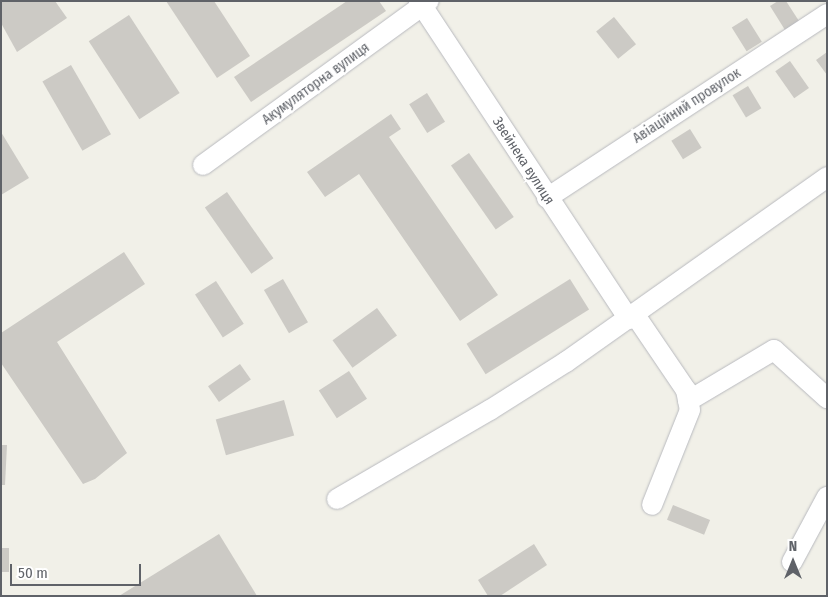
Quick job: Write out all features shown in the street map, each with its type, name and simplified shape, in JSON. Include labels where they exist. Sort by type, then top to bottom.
[{"type":"street","name":"Акумуляторна вулиця","points":[[203,166],[423,3]]},
{"type":"street","name":"Звейнека вулиця","points":[[423,3],[547,198],[686,390],[688,401]]},
{"type":"street","name":"Авіаційний провулок","points":[[547,198],[827,14]]},
{"type":"street","points":[[337,499],[490,410],[632,317],[827,177]]},
{"type":"street","points":[[652,505],[690,410],[688,401],[774,350],[827,398]]},
{"type":"street","points":[[792,562],[827,497]]},
{"type":"building","points":[[1,1],[55,1],[67,18],[17,52],[1,23]]},
{"type":"building","points":[[166,1],[214,1],[250,56],[217,78]]},
{"type":"building","points":[[347,1],[379,1],[386,11],[251,102],[234,77]]},
{"type":"building","points":[[778,1],[786,1],[799,21],[785,30],[770,6]]},
{"type":"building","points":[[129,15],[180,93],[139,119],[89,41]]},
{"type":"building","points":[[614,17],[636,44],[618,59],[596,31]]},
{"type":"building","points":[[747,18],[762,42],[747,51],[732,28]]},
{"type":"building","points":[[827,52],[827,75],[816,60]]},
{"type":"building","points":[[790,61],[809,88],[794,98],[775,71]]},
{"type":"building","points":[[71,65],[111,134],[82,151],[42,82]]},
{"type":"building","points":[[748,86],[761,108],[746,118],[733,95]]},
{"type":"building","points":[[427,93],[445,122],[427,133],[409,104]]},
{"type":"building","points":[[391,114],[401,129],[389,137],[498,295],[460,321],[359,174],[325,197],[307,172]]},
{"type":"building","points":[[690,129],[702,148],[683,159],[671,141]]},
{"type":"building","points":[[1,132],[29,178],[1,195]]},
{"type":"building","points":[[469,153],[514,217],[496,230],[451,166]]},
{"type":"building","points":[[227,192],[273,258],[251,274],[205,207]]},
{"type":"building","points":[[124,252],[145,284],[57,342],[127,453],[95,479],[83,484],[1,363],[1,333]]},
{"type":"building","points":[[283,279],[308,322],[289,333],[264,290]]},
{"type":"building","points":[[570,279],[589,310],[486,374],[467,344]]},
{"type":"building","points":[[216,281],[244,324],[223,337],[195,295]]},
{"type":"building","points":[[377,308],[397,336],[352,368],[333,340]]},
{"type":"building","points":[[240,364],[251,380],[219,402],[208,386]]},
{"type":"building","points":[[349,371],[367,399],[337,418],[319,391]]},
{"type":"building","points":[[284,400],[294,436],[226,455],[216,420]]},
{"type":"building","points":[[1,445],[7,445],[5,485],[1,485]]},
{"type":"building","points":[[673,505],[710,520],[704,535],[667,520]]},
{"type":"building","points":[[219,534],[257,596],[119,596]]},
{"type":"building","points":[[534,544],[547,565],[500,596],[488,596],[478,580]]},
{"type":"building","points":[[1,548],[9,548],[9,572],[1,572]]}]
